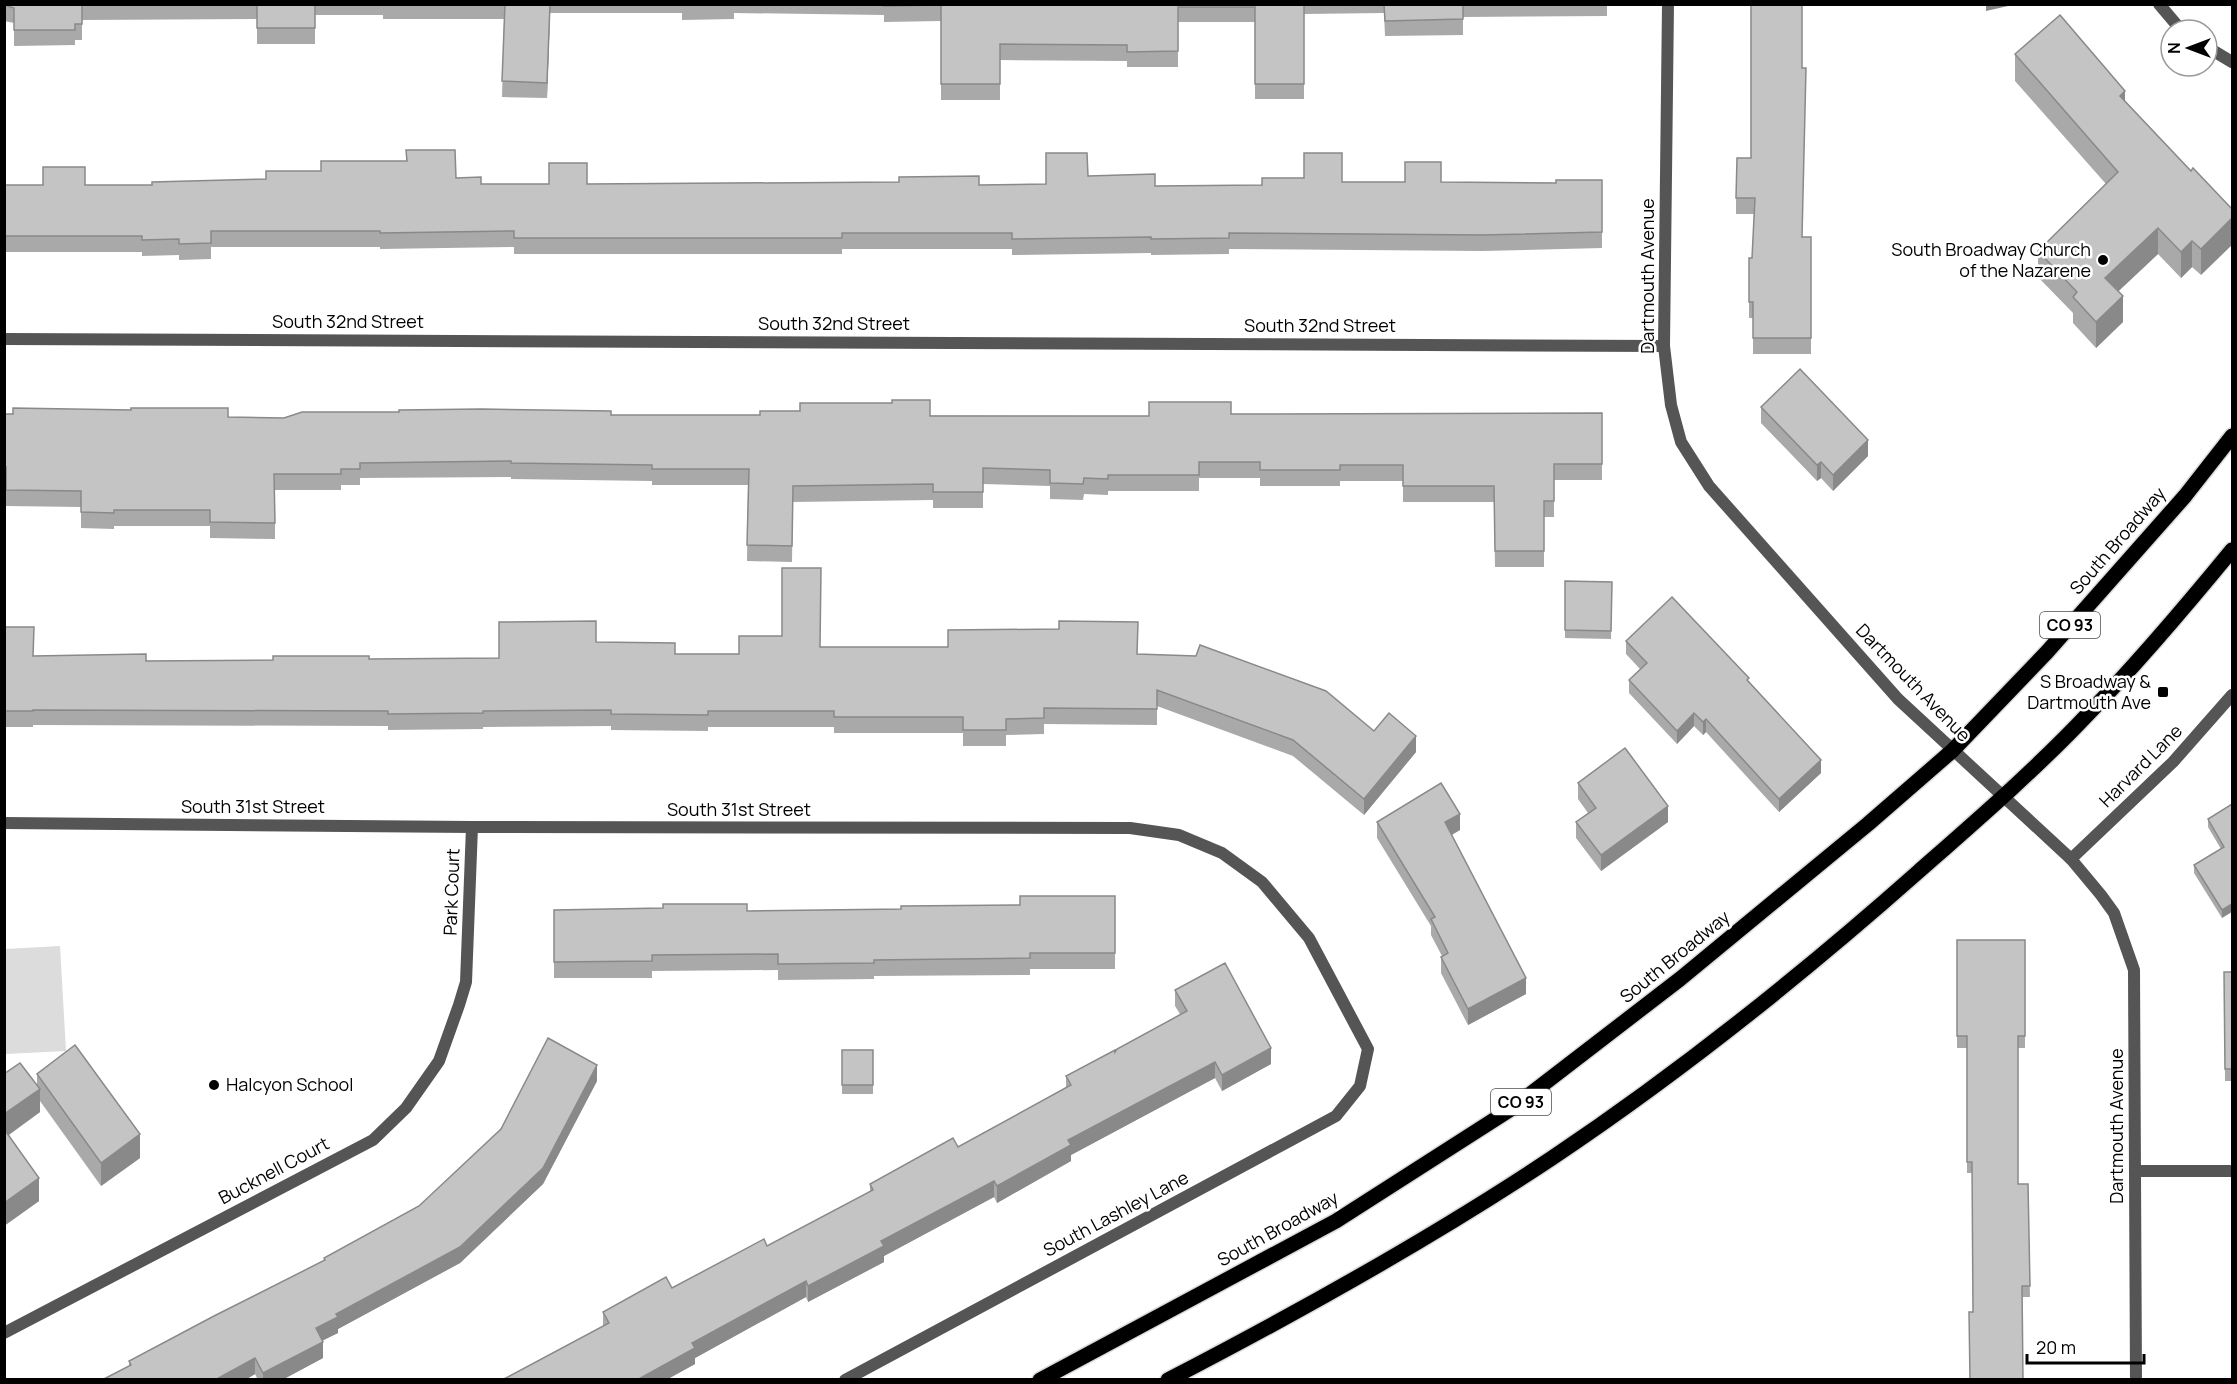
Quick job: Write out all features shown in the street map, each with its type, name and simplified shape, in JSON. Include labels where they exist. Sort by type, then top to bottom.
[{"type":"main road","name":"South Broadway","points":[[1040,1380],[1336,1221],[1511,1109],[1689,972],[1860,832],[1952,751],[2047,652],[2185,496],[2232,436]]},
{"type":"main road","points":[[1168,1380],[1268,1328],[1426,1238],[1554,1157],[1669,1074],[1785,984],[1883,903],[2004,797],[2088,714],[2178,615],[2232,550]]},
{"type":"street","name":"Dartmouth Avenue","points":[[1668,4],[1664,346],[1671,405],[1681,442],[1709,486],[1898,699],[2071,859],[2114,914],[2134,970],[2136,1380]]},
{"type":"street","points":[[2159,4],[2171,18]]},
{"type":"street","points":[[2219,54],[2232,62]]},
{"type":"street","name":"South 32nd Street","points":[[4,339],[1664,346]]},
{"type":"street","name":"Harvard Lane","points":[[2071,859],[2173,762],[2232,695]]},
{"type":"street","name":"South 31st Street","points":[[4,823],[471,827],[1130,828],[1179,835],[1222,854],[1262,882],[1308,938],[1368,1048]]},
{"type":"street","name":"Park Court","points":[[468,958],[471,827]]},
{"type":"street","name":"Bucknell Court","points":[[4,1333],[373,1140],[406,1108],[439,1061],[466,982],[468,958]]},
{"type":"street","name":"South Lashley Lane","points":[[845,1380],[1336,1116],[1360,1086],[1368,1048]]},
{"type":"street","points":[[2136,1171],[2232,1171]]},
{"type":"shaded area","points":[[60,946],[66,1051],[5,1054],[5,949]]},
{"type":"building","points":[[4,4],[145,4],[82,5],[82,24],[75,24],[75,30],[14,30],[14,8]]},
{"type":"building","points":[[257,4],[315,4],[315,28],[257,28]]},
{"type":"building","points":[[505,4],[550,4],[547,83],[502,81]]},
{"type":"building","points":[[884,4],[1304,4],[1304,84],[1255,84],[1255,7],[1178,7],[1178,51],[1127,52],[1127,45],[1000,44],[1000,84],[941,84],[941,5],[884,6]]},
{"type":"building","points":[[1384,4],[1463,4],[1463,19],[1385,21]]},
{"type":"building","points":[[1751,4],[1802,4],[1802,68],[1806,68],[1802,237],[1811,237],[1811,338],[1753,338],[1753,302],[1749,302],[1749,258],[1752,258],[1755,198],[1736,198],[1737,158],[1751,158]]},
{"type":"building","points":[[2060,15],[2125,91],[2120,96],[2191,171],[2193,168],[2232,209],[2232,218],[2201,249],[2192,241],[2181,252],[2158,228],[2105,278],[2123,296],[2096,322],[2073,297],[2077,292],[2038,251],[2118,172],[2015,54]]},
{"type":"building","points":[[406,150],[455,150],[456,178],[481,177],[481,184],[549,184],[549,163],[587,163],[587,184],[899,182],[899,177],[979,176],[979,185],[1046,184],[1046,153],[1087,153],[1088,176],[1155,174],[1155,186],[1262,185],[1262,178],[1304,178],[1304,153],[1342,153],[1342,182],[1405,182],[1405,162],[1441,162],[1441,182],[1556,183],[1556,180],[1602,180],[1602,232],[1482,235],[1229,233],[1229,238],[1012,239],[1012,233],[842,233],[842,238],[514,238],[514,231],[380,233],[380,231],[211,231],[211,243],[179,244],[179,239],[142,240],[142,236],[4,236],[4,185],[43,185],[43,167],[85,167],[85,185],[152,185],[152,182],[266,179],[266,171],[321,171],[321,161],[407,161]]},
{"type":"building","points":[[1800,369],[1868,440],[1833,475],[1821,462],[1817,465],[1761,407]]},
{"type":"building","points":[[892,400],[930,400],[930,416],[1149,416],[1149,402],[1231,402],[1231,414],[1602,413],[1602,464],[1554,464],[1554,501],[1544,501],[1544,551],[1495,551],[1494,486],[1403,486],[1403,465],[1340,465],[1340,470],[1260,470],[1260,462],[1199,462],[1199,475],[1108,475],[1108,479],[1084,478],[1083,484],[1050,483],[1050,470],[983,468],[983,492],[933,492],[933,484],[793,486],[792,546],[747,545],[749,469],[652,469],[652,465],[511,463],[511,461],[360,463],[360,469],[341,469],[341,474],[274,474],[275,523],[210,522],[210,510],[81,512],[81,491],[6,490],[4,414],[13,414],[13,408],[131,410],[131,408],[228,408],[228,417],[284,418],[302,412],[481,409],[611,411],[611,415],[760,415],[760,411],[800,411],[800,403],[892,403]]},
{"type":"building","points":[[782,568],[821,568],[820,647],[948,647],[948,630],[1059,629],[1059,621],[1138,622],[1137,654],[1196,656],[1200,645],[1326,691],[1374,731],[1389,713],[1416,736],[1364,799],[1293,740],[1157,690],[1157,709],[1044,708],[1044,718],[1006,719],[1006,730],[963,730],[963,717],[834,717],[834,711],[708,711],[708,715],[611,714],[611,710],[388,714],[388,711],[4,711],[4,627],[34,627],[33,656],[146,654],[146,661],[273,660],[273,656],[369,656],[369,659],[499,658],[499,622],[596,621],[596,642],[675,643],[675,654],[739,654],[739,636],[782,636]]},
{"type":"building","points":[[1565,581],[1612,582],[1611,631],[1565,630]]},
{"type":"building","points":[[1672,597],[1749,678],[1747,680],[1821,760],[1779,799],[1706,719],[1703,722],[1694,713],[1677,731],[1629,680],[1647,663],[1626,641]]},
{"type":"building","points":[[1625,748],[1668,806],[1601,855],[1576,822],[1596,808],[1578,783]]},
{"type":"building","points":[[1441,783],[1460,814],[1445,822],[1526,978],[1468,1009],[1441,957],[1448,953],[1431,919],[1435,917],[1377,822]]},
{"type":"building","points":[[2232,804],[2232,904],[2222,910],[2194,865],[2224,847],[2208,819]]},
{"type":"building","points":[[1020,896],[1115,896],[1115,953],[1030,953],[1030,958],[874,960],[874,963],[778,964],[778,954],[652,955],[652,961],[554,962],[554,910],[663,908],[663,904],[747,904],[747,911],[901,909],[901,906],[1020,905]]},
{"type":"building","points":[[1957,940],[2025,940],[2025,1036],[2018,1036],[2018,1184],[2028,1184],[2030,1286],[2022,1286],[2023,1380],[1970,1380],[1969,1312],[1973,1312],[1972,1162],[1967,1162],[1967,1036],[1957,1036]]},
{"type":"building","points":[[1225,963],[1271,1048],[1222,1075],[1215,1062],[1068,1140],[1071,1145],[997,1186],[994,1181],[881,1241],[884,1246],[808,1286],[806,1281],[692,1343],[695,1348],[637,1380],[502,1380],[609,1323],[603,1312],[666,1277],[672,1288],[764,1239],[767,1246],[873,1190],[870,1184],[953,1138],[958,1147],[1071,1085],[1066,1076],[1115,1050],[1115,1052],[1187,1011],[1175,990]]},
{"type":"building","points":[[2224,972],[2232,972],[2232,1069],[2225,1069]]},
{"type":"building","points":[[548,1038],[597,1065],[543,1168],[460,1247],[336,1314],[338,1317],[316,1328],[323,1342],[263,1373],[255,1358],[215,1380],[102,1380],[131,1365],[129,1361],[325,1260],[324,1258],[419,1206],[501,1129]]},
{"type":"building","points":[[75,1045],[140,1134],[101,1163],[37,1074]]},
{"type":"building","points":[[842,1050],[873,1050],[873,1085],[842,1085]]},
{"type":"building","points":[[20,1063],[40,1089],[4,1114],[4,1074]]},
{"type":"building","points":[[4,1129],[39,1178],[4,1203]]},
{"type":"place","name":"South Broadway Church of the Nazarene","points":[[2103,260]]},
{"type":"place","name":"S Broadway & Dartmouth Ave","points":[[2163,692]]},
{"type":"place","name":"Halcyon School","points":[[214,1085]]}]
